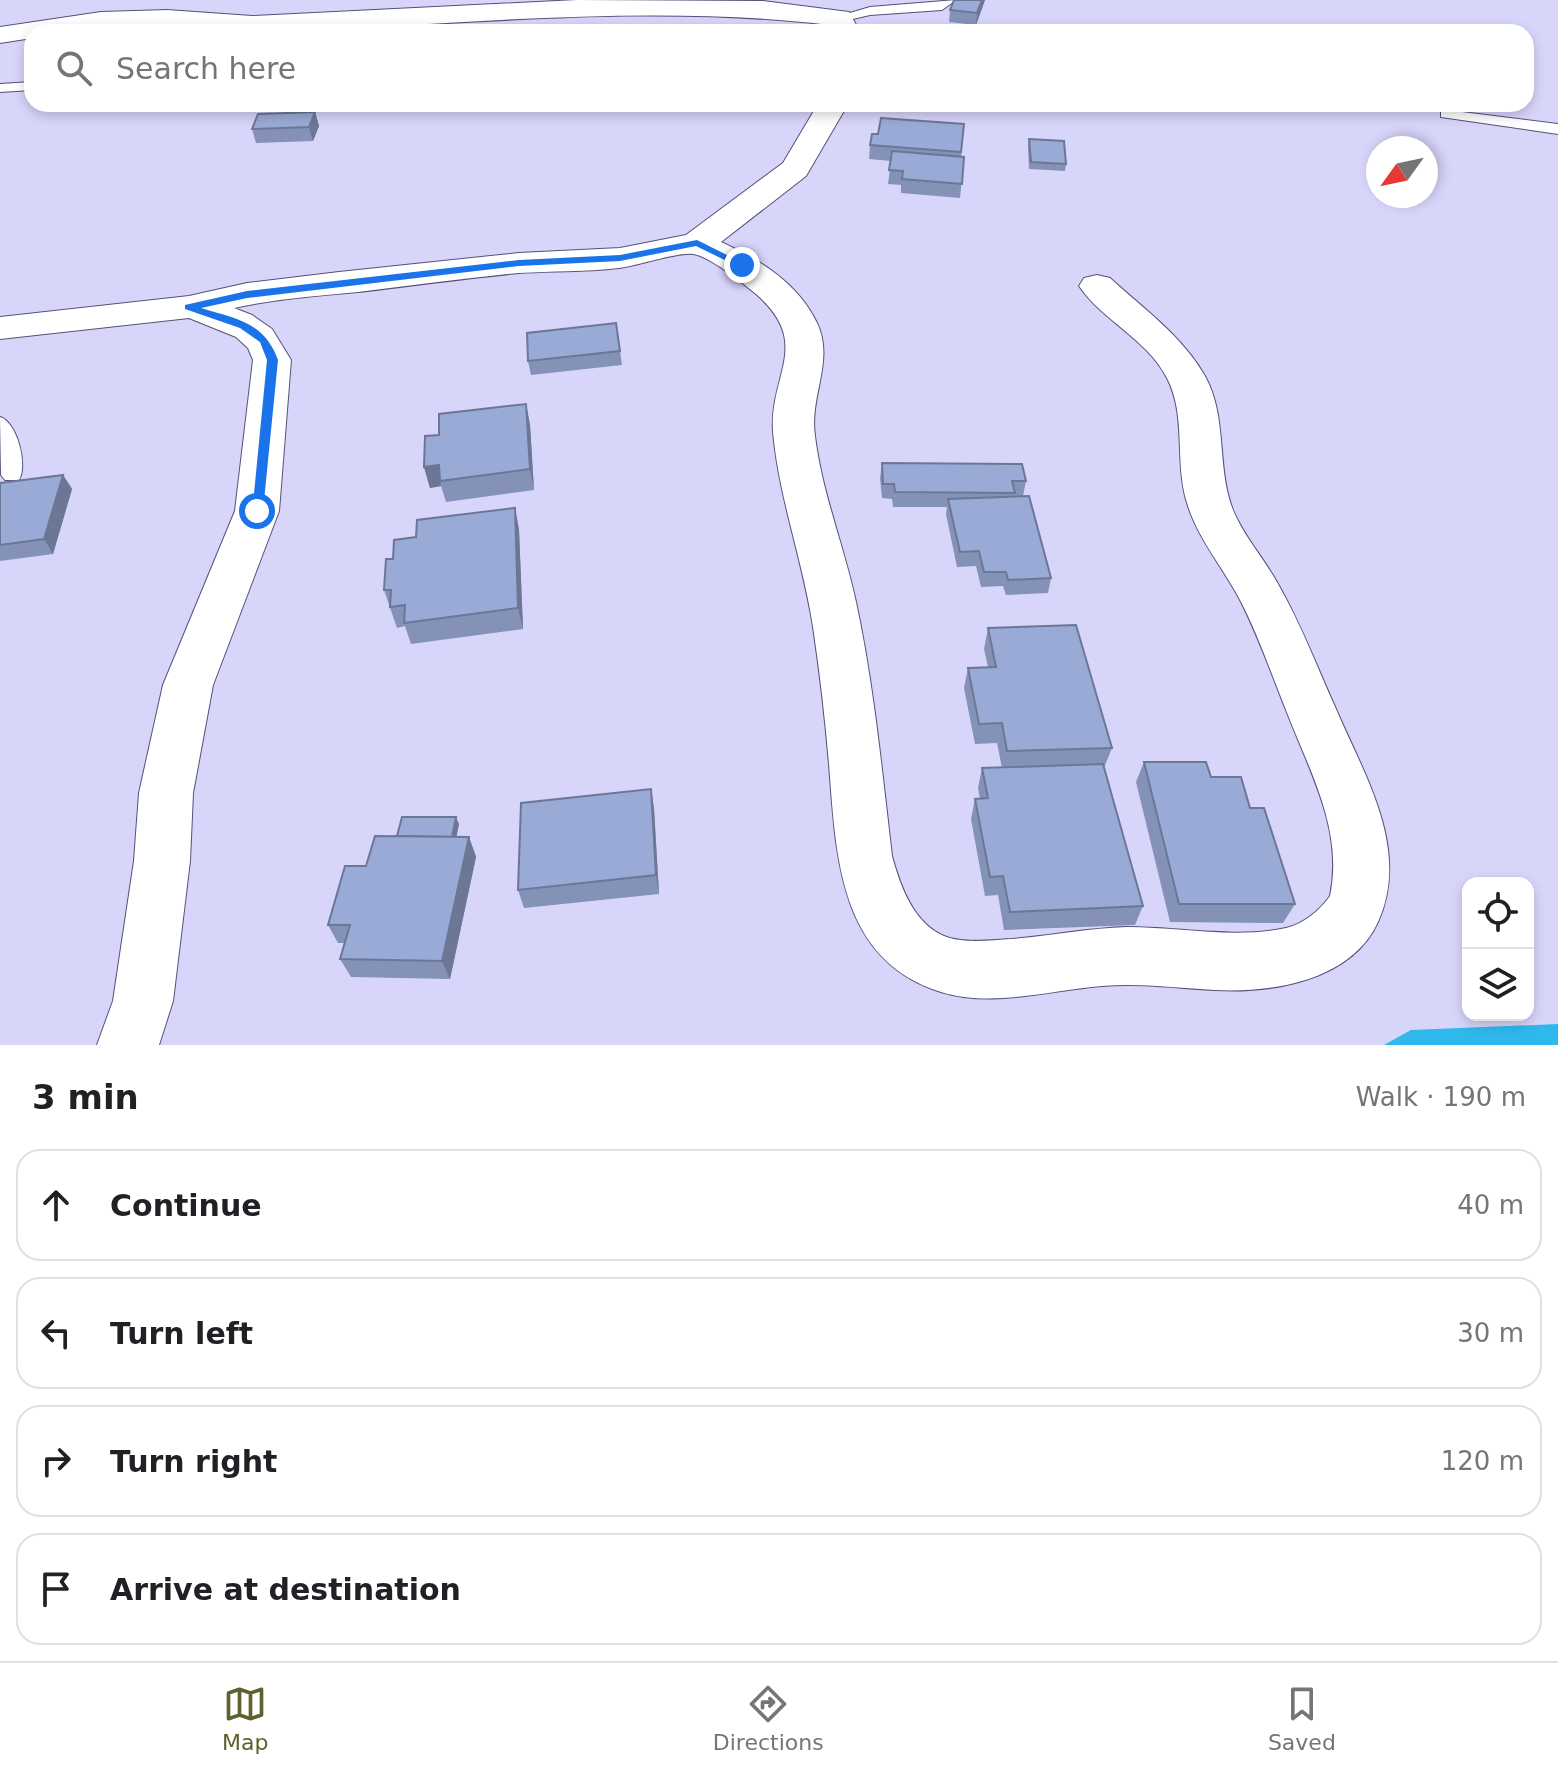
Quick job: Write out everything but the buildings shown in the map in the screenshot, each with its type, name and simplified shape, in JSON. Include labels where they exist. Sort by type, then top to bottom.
[{"type":"street","points":[[315,24],[577,8],[763,9],[838,24]]},
{"type":"street","points":[[3,22],[167,18],[217,24]]},
{"type":"street","points":[[0,328],[189,307],[247,294],[339,283],[519,263],[620,258],[697,243],[795,169],[828,112]]},
{"type":"street","points":[[697,243],[742,265],[764,280],[781,299],[805,343],[804,369],[794,402],[793,431],[800,484],[832,598],[845,672],[864,856],[872,886],[888,920],[907,945],[928,960],[965,968],[1123,956],[1255,962],[1290,956],[1326,940],[1352,915],[1361,890],[1358,834],[1334,763],[1260,592],[1230,549],[1208,501],[1199,470],[1203,437],[1199,407],[1186,376],[1167,350],[1097,286]]},
{"type":"street","points":[[128,1045],[143,1001],[162,861],[166,793],[188,685],[257,511],[272,360],[265,340],[244,325],[189,307]]},
{"type":"lane","points":[[845,24],[870,11],[942,6],[950,0]]},
{"type":"lane","points":[[0,88],[24,86]]},
{"type":"lane","points":[[1446,114],[1558,129]]},
{"type":"lane","points":[[0,424],[11,456],[12,475]]},
{"type":"water","points":[[1558,1024],[1558,1045],[1384,1045],[1411,1030]]},
{"type":"route","points":[[257,511],[272,360],[265,340],[244,325],[189,307],[247,294],[519,263],[620,258],[697,243],[742,265]]}]
